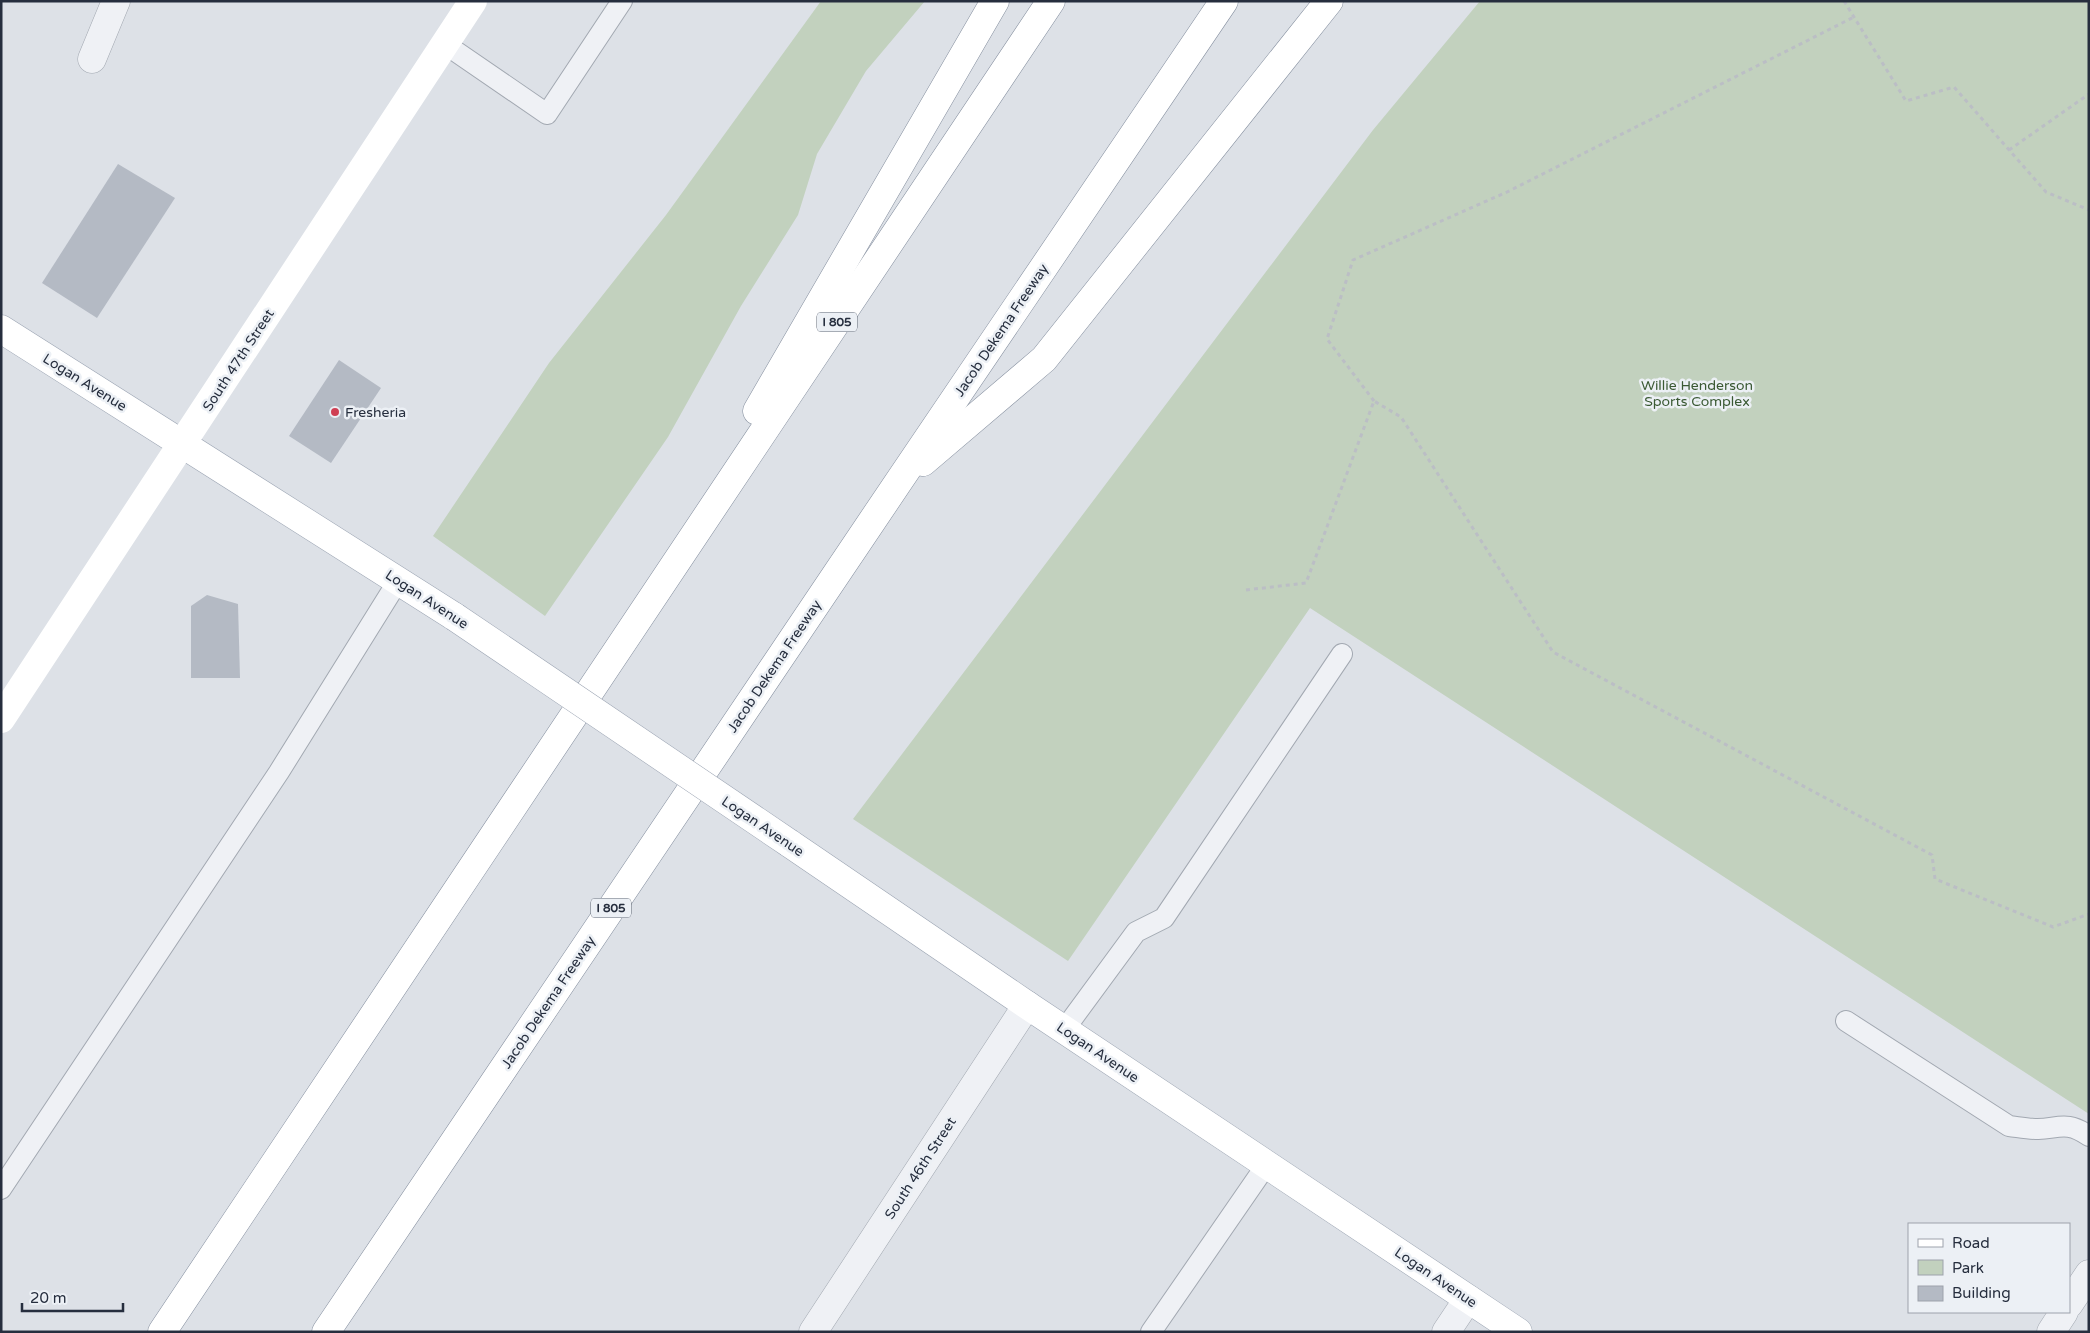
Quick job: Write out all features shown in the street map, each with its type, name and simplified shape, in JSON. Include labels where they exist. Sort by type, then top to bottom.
[{"type":"main road","name":"South 47th Street","points":[[1,719],[473,1]]},
{"type":"main road","points":[[622,643],[995,1]]},
{"type":"main road","name":"I 805","points":[[162,1332],[1051,1]]},
{"type":"main road","name":"Jacob Dekema Freeway","points":[[326,1332],[1224,1]]},
{"type":"main road","points":[[897,484],[1044,359],[1329,1]]},
{"type":"main road","name":"Logan Avenue","points":[[1,329],[455,617],[1064,1030],[1518,1332]]},
{"type":"street","points":[[92,59],[116,1]]},
{"type":"street","name":"South 46th Street","points":[[813,1332],[1027,1005]]},
{"type":"street","points":[[2070,1302],[2089,1274]]},
{"type":"street","points":[[1446,1332],[1468,1299]]},
{"type":"street","points":[[2051,1332],[2063,1313]]},
{"type":"lane","points":[[445,44],[547,114],[622,1]]},
{"type":"lane","points":[[1,1188],[279,772],[398,581]]},
{"type":"lane","points":[[1064,1030],[1136,932],[1164,918],[1174,905],[1342,654]]},
{"type":"lane","points":[[1846,1021],[2009,1126],[2038,1129],[2061,1125],[2081,1130],[2089,1136]]},
{"type":"lane","points":[[1151,1332],[1267,1164]]},
{"type":"path","points":[[1844,1],[1906,101],[1954,87],[2046,192],[2089,210]]},
{"type":"path","points":[[1854,18],[1508,192],[1353,260],[1327,339],[1374,401],[1401,416],[1553,652],[1932,854],[1935,879],[2053,926],[2089,914]]},
{"type":"path","points":[[2008,150],[2089,94]]},
{"type":"path","points":[[1246,590],[1306,583],[1374,401]]},
{"type":"green space","points":[[821,1],[925,1],[866,71],[817,154],[798,215],[741,306],[668,437],[545,616],[433,536],[549,363],[666,215]]},
{"type":"green space","name":"Willie Henderson Sports Complex","points":[[1480,1],[2089,1],[2089,1114],[1310,608],[1068,961],[853,819],[1373,130]]},
{"type":"building","points":[[118,164],[175,198],[97,318],[42,283]]},
{"type":"building","name":"Fresheria","points":[[339,360],[381,388],[331,463],[289,436]]},
{"type":"building","points":[[207,595],[238,604],[240,678],[191,678],[191,606]]},
{"type":"place","name":"Fresheria","points":[[335,412]]}]
